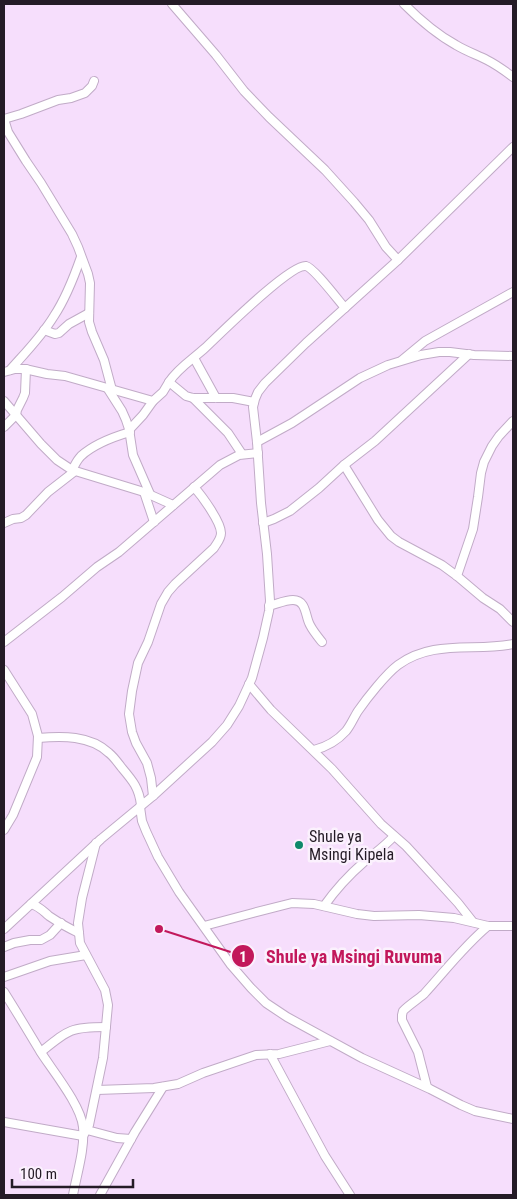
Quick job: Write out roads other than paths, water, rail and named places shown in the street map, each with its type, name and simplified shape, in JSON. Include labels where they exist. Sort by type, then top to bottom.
[{"type":"street","points":[[172,4],[250,97],[325,170],[354,202],[369,220],[386,247],[398,260]]},
{"type":"street","points":[[404,4],[438,34],[456,46],[502,68],[513,77]]},
{"type":"street","points":[[94,81],[85,93],[58,100],[4,119],[8,132],[72,234],[78,247],[90,283],[90,322],[92,332],[104,360],[110,389],[130,431],[131,449],[147,493],[154,522]]},
{"type":"street","points":[[4,929],[96,842],[153,796],[213,740],[239,706],[252,678],[263,638],[269,606],[267,554],[261,503],[254,402],[258,392],[306,343],[398,260],[513,147]]},
{"type":"street","points":[[7,371],[30,348],[54,317],[66,296],[81,257]]},
{"type":"street","points":[[4,523],[26,515],[48,492],[74,470],[80,457],[84,454],[103,441],[130,431],[182,368],[282,278],[300,267],[306,266],[318,275],[345,308]]},
{"type":"street","points":[[401,361],[425,341],[513,292]]},
{"type":"street","points":[[44,330],[55,334],[90,313]]},
{"type":"street","points":[[257,442],[292,423],[360,378],[388,365],[421,355],[439,352],[513,356]]},
{"type":"street","points":[[263,523],[290,511],[333,476],[375,441],[470,354]]},
{"type":"street","points":[[194,358],[216,398]]},
{"type":"street","points":[[7,371],[26,369],[65,376],[153,401]]},
{"type":"street","points":[[4,427],[17,410],[25,392],[26,369]]},
{"type":"street","points":[[169,382],[186,396],[193,398],[233,398],[254,402]]},
{"type":"street","points":[[193,398],[228,433],[242,454]]},
{"type":"street","points":[[4,402],[10,419],[41,444],[57,460],[74,470],[147,493],[173,505]]},
{"type":"street","points":[[457,576],[473,530],[484,462],[499,436],[513,421]]},
{"type":"street","points":[[4,642],[97,567],[119,552],[220,465],[242,454],[258,453]]},
{"type":"street","points":[[344,465],[378,520],[391,536],[442,565],[500,609],[513,622]]},
{"type":"street","points":[[153,796],[151,778],[132,732],[129,714],[132,691],[138,663],[148,642],[161,604],[168,592],[219,542],[221,534],[219,524],[194,487]]},
{"type":"street","points":[[269,606],[289,600],[296,600],[302,603],[307,614],[308,623],[322,642]]},
{"type":"street","points":[[314,750],[326,747],[346,730],[359,710],[388,674],[399,664],[414,656],[444,648],[498,647],[513,644]]},
{"type":"street","points":[[4,670],[32,714],[38,738],[37,757],[13,815],[4,830]]},
{"type":"street","points":[[249,684],[271,710],[314,750],[381,824],[418,859],[473,922]]},
{"type":"street","points":[[38,738],[68,737],[96,744],[108,752],[133,780],[138,788],[142,821],[158,857],[179,892],[231,966],[266,1003],[287,1017],[362,1058],[475,1111],[513,1119]]},
{"type":"street","points":[[324,906],[336,889],[347,878],[366,860],[382,849],[394,836]]},
{"type":"street","points":[[74,1195],[82,1143],[90,1125],[103,1058],[108,1005],[105,990],[80,943],[78,923],[82,898],[96,842]]},
{"type":"street","points":[[204,926],[292,903],[314,904],[372,916],[417,914],[454,918],[488,926],[513,926]]},
{"type":"street","points":[[32,904],[79,933]]},
{"type":"street","points":[[4,947],[23,941],[41,940],[50,934],[60,923]]},
{"type":"street","points":[[427,1087],[418,1052],[402,1020],[403,1011],[422,995],[463,949],[488,926]]},
{"type":"street","points":[[4,977],[50,961],[86,954]]},
{"type":"street","points":[[4,992],[76,1107],[85,1133]]},
{"type":"street","points":[[40,1052],[61,1035],[71,1030],[80,1027],[106,1027]]},
{"type":"street","points":[[97,1090],[154,1088],[178,1084],[202,1073],[256,1055],[291,1051],[330,1040]]},
{"type":"street","points":[[270,1054],[325,1156],[350,1195]]},
{"type":"street","points":[[100,1195],[163,1087]]},
{"type":"street","points":[[4,1122],[131,1139]]},
{"type":"place","name":"Shule ya Msingi Kipela","points":[[299,845]]},
{"type":"place","name":"Shule ya Msingi Ruvuma","points":[[159,929]]}]
